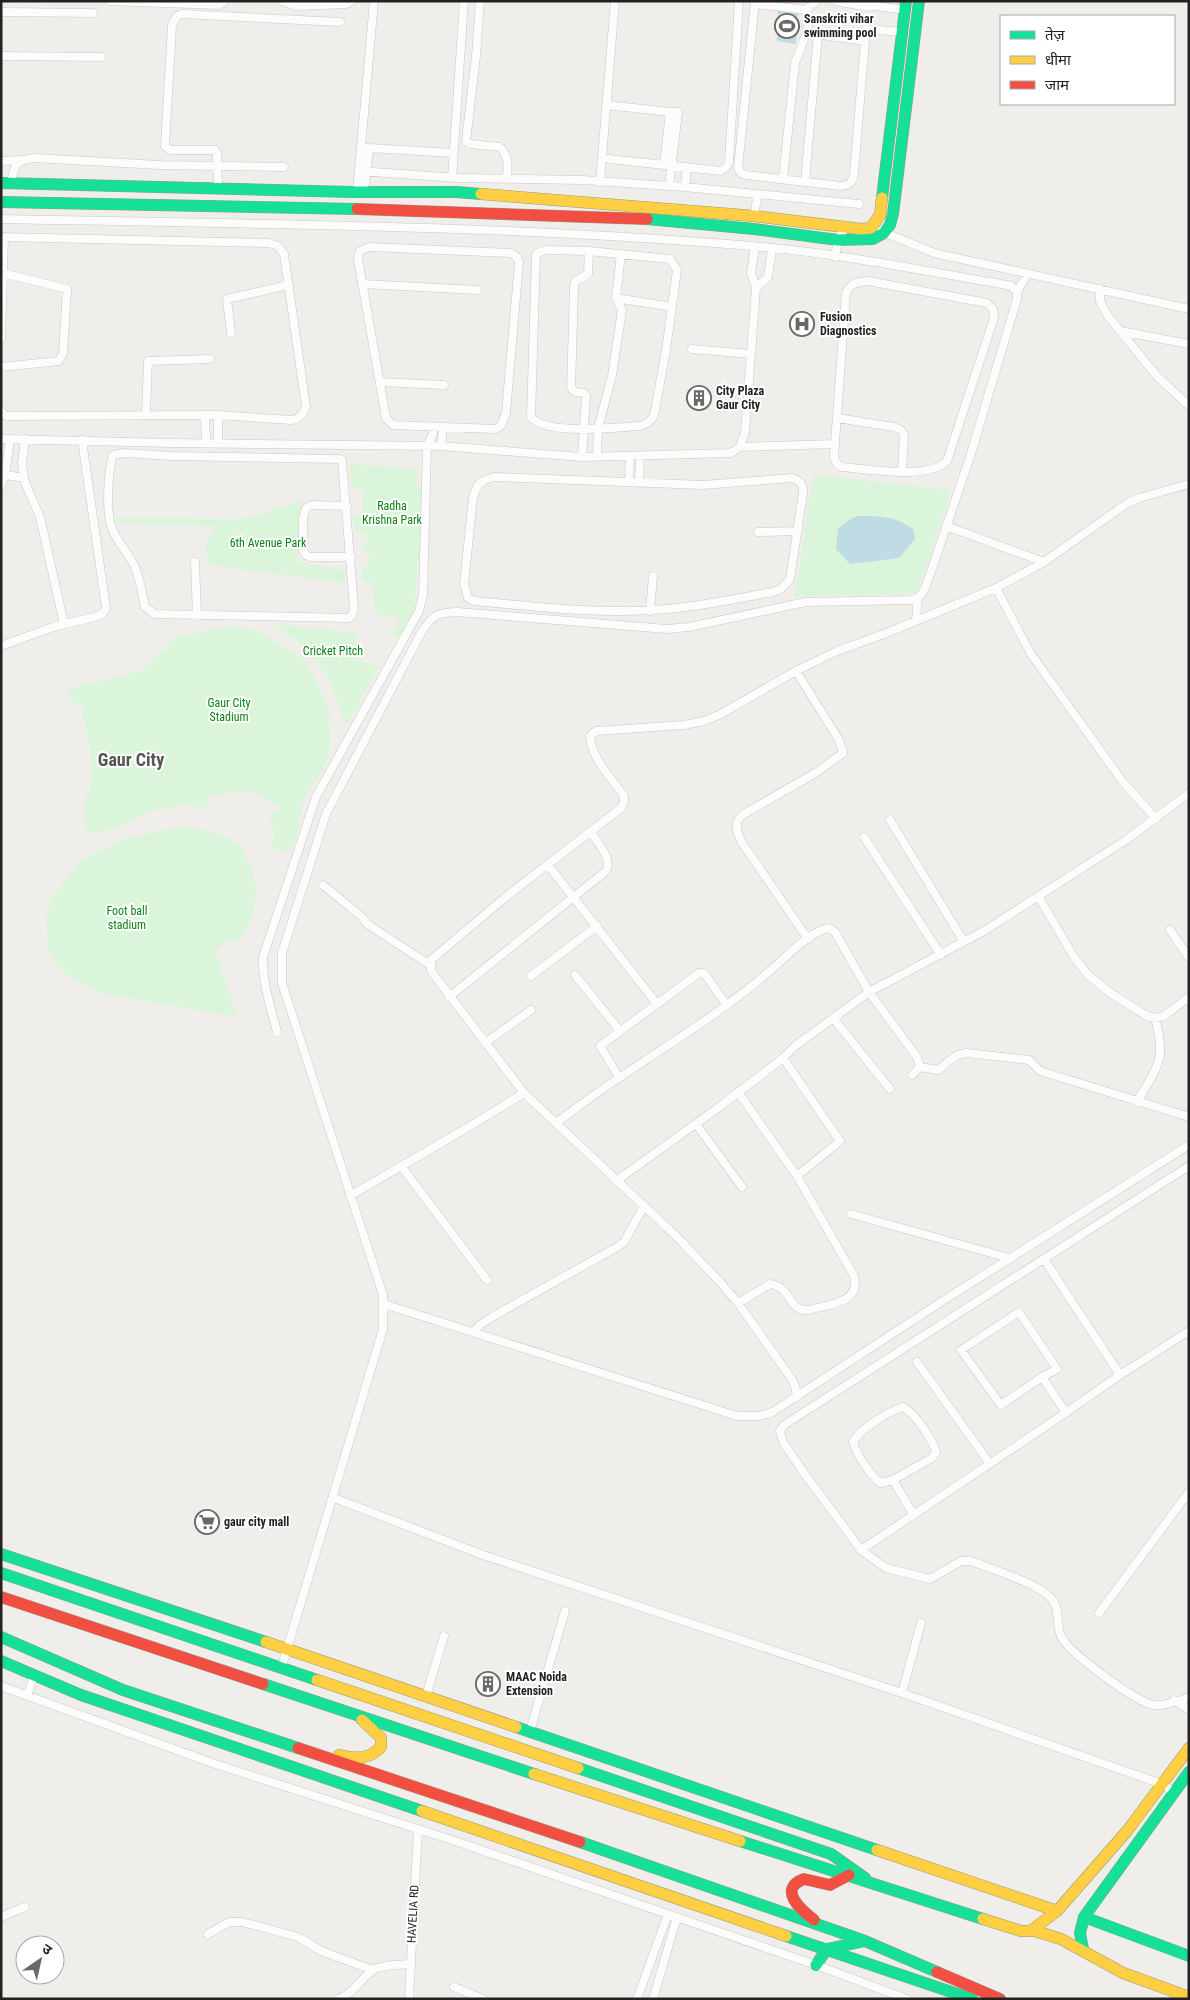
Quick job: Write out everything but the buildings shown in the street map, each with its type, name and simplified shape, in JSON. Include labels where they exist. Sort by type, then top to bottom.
[{"type":"street","points":[[110,1],[169,2],[220,6],[225,1]]},
{"type":"street","points":[[282,1],[296,6],[346,4],[352,1]]},
{"type":"street","points":[[361,192],[374,1]]},
{"type":"street","points":[[452,178],[464,1]]},
{"type":"street","points":[[480,1],[476,56],[466,140],[470,144],[500,147],[508,161],[507,178]]},
{"type":"street","points":[[600,182],[615,1]]},
{"type":"street","points":[[609,160],[687,168],[721,170],[726,167],[729,162],[739,1]]},
{"type":"street","points":[[806,10],[816,1]]},
{"type":"street","points":[[20,160],[14,166],[6,183],[361,192],[456,192],[754,216],[845,228],[871,228],[880,215],[906,5],[869,3],[868,7],[836,1]]},
{"type":"street","points":[[919,1],[893,214],[890,225],[884,233],[872,239],[838,240],[754,229],[636,218],[423,210],[4,202],[4,220],[414,227],[587,234],[755,247],[835,257],[996,283],[1011,286],[1017,292]]},
{"type":"street","points":[[806,10],[795,5],[756,3],[738,168],[741,173],[746,175],[841,186],[848,185],[853,180],[866,29],[903,32]]},
{"type":"street","points":[[783,180],[795,63],[808,32],[806,10]]},
{"type":"street","points":[[1,12],[93,13]]},
{"type":"street","points":[[218,189],[217,153],[215,150],[170,150],[165,146],[172,25],[177,16],[182,14],[340,22]]},
{"type":"street","points":[[808,32],[865,41]]},
{"type":"street","points":[[805,182],[818,34]]},
{"type":"street","points":[[1,56],[101,57]]},
{"type":"street","points":[[606,105],[678,112],[668,166],[669,186]]},
{"type":"street","points":[[364,148],[453,153]]},
{"type":"street","points":[[1,161],[43,158],[217,166],[284,167]]},
{"type":"street","points":[[685,187],[687,168]]},
{"type":"street","points":[[362,172],[452,178],[507,178],[685,187],[859,204]]},
{"type":"street","points":[[754,216],[758,194]]},
{"type":"street","points":[[873,226],[884,233],[934,253],[1189,309]]},
{"type":"street","points":[[835,257],[838,240],[845,228]]},
{"type":"street","points":[[1,339],[3,237],[269,243],[278,246],[284,254],[306,396],[304,414],[297,419],[290,420],[218,414],[6,416],[1,412]]},
{"type":"street","points":[[369,247],[510,253],[516,256],[519,262],[506,413],[501,426],[495,428],[393,425],[386,418],[380,382],[362,284],[358,259],[359,252],[369,247]]},
{"type":"street","points":[[1,439],[206,444],[441,446],[582,457],[731,454],[740,447],[745,432],[756,288],[752,273],[755,247]]},
{"type":"street","points":[[756,288],[768,277],[772,249]]},
{"type":"street","points":[[545,250],[590,251],[670,260],[677,270],[666,350],[654,416],[649,422],[641,426],[584,429],[541,426],[531,417],[536,254],[545,250]]},
{"type":"street","points":[[582,457],[586,396],[584,393],[573,391],[571,388],[574,288],[575,282],[588,274],[590,251]]},
{"type":"street","points":[[597,457],[598,428],[612,376],[622,310],[616,298],[621,254]]},
{"type":"street","points":[[1,367],[59,361],[63,353],[67,289],[3,273]]},
{"type":"street","points":[[916,620],[918,598],[925,589],[972,448],[1017,299],[1017,292],[1027,274]]},
{"type":"street","points":[[868,281],[987,303],[993,308],[994,318],[947,460],[942,466],[930,470],[902,472],[842,467],[837,464],[834,457],[834,444],[846,293],[850,284],[868,281]]},
{"type":"street","points":[[362,284],[477,290]]},
{"type":"street","points":[[232,333],[227,299],[289,285]]},
{"type":"street","points":[[1100,289],[1102,308],[1156,375],[1189,406]]},
{"type":"street","points":[[616,298],[672,307]]},
{"type":"street","points":[[1120,331],[1189,344]]},
{"type":"street","points":[[692,349],[751,354]]},
{"type":"street","points":[[146,415],[148,361],[210,359]]},
{"type":"street","points":[[380,382],[444,385]]},
{"type":"street","points":[[218,414],[225,444],[224,457]]},
{"type":"street","points":[[205,415],[206,444]]},
{"type":"street","points":[[837,418],[894,427],[901,430],[904,435],[902,472]]},
{"type":"street","points":[[277,1032],[270,1004],[263,957],[314,805],[326,778],[419,611],[423,595],[428,446],[433,434],[433,427]]},
{"type":"street","points":[[441,446],[443,427]]},
{"type":"street","points":[[1,485],[6,476],[10,438]]},
{"type":"street","points":[[25,439],[22,463],[24,478],[44,532],[64,624]]},
{"type":"street","points":[[1,646],[40,631],[98,616],[106,608],[82,440]]},
{"type":"street","points":[[225,444],[234,457]]},
{"type":"street","points":[[740,447],[834,444]]},
{"type":"street","points":[[123,453],[224,457],[342,460],[354,613],[349,618],[155,614],[145,606],[133,564],[111,525],[109,514],[110,466],[113,455],[123,453]]},
{"type":"street","points":[[628,482],[630,456]]},
{"type":"street","points":[[638,483],[640,456]]},
{"type":"street","points":[[6,476],[24,478]]},
{"type":"street","points":[[494,477],[628,482],[703,486],[792,478],[799,481],[803,488],[790,579],[781,589],[650,611],[586,611],[474,601],[468,598],[464,584],[472,498],[477,485],[486,479],[494,477]]},
{"type":"street","points":[[797,1397],[791,1378],[738,1303],[676,1236],[524,1093],[449,997],[431,971],[431,960],[508,895],[621,808],[624,796],[590,745],[590,736],[596,731],[684,725],[704,721],[719,715],[796,671],[837,652],[996,588],[1044,562],[1126,504],[1139,498],[1189,484]]},
{"type":"street","points":[[347,506],[312,505],[306,508],[303,518],[304,550],[306,555],[310,557],[351,556]]},
{"type":"street","points":[[946,526],[1044,562]]},
{"type":"street","points":[[758,532],[798,531]]},
{"type":"street","points":[[195,562],[198,616]]},
{"type":"street","points":[[650,611],[653,576]]},
{"type":"street","points":[[996,588],[1031,654],[1123,782],[1156,819]]},
{"type":"street","points":[[281,1669],[334,1498],[383,1329],[384,1304],[383,1295],[282,983],[282,953],[326,814],[428,622],[439,614],[457,612],[666,629],[689,627],[806,602],[910,600],[918,598]]},
{"type":"street","points":[[796,671],[839,740],[843,753],[817,772],[742,815],[737,822],[737,831],[741,841],[808,939]]},
{"type":"street","points":[[616,1181],[696,1124],[783,1058],[795,1046],[869,992],[984,932],[1156,819],[1189,793]]},
{"type":"street","points":[[890,820],[964,942]]},
{"type":"street","points":[[449,997],[606,871],[608,860],[590,832]]},
{"type":"street","points":[[864,837],[941,955]]},
{"type":"street","points":[[548,865],[657,1004]]},
{"type":"street","points":[[323,885],[362,917],[367,924],[430,965]]},
{"type":"street","points":[[1038,896],[1074,957],[1088,975],[1126,1003],[1147,1016],[1155,1018],[1164,1016],[1189,998]]},
{"type":"street","points":[[531,976],[597,926]]},
{"type":"street","points":[[557,1122],[620,1077],[698,1026],[766,975],[822,929],[829,928],[834,932],[869,992],[917,1057],[920,1067]]},
{"type":"street","points":[[1170,930],[1189,958]]},
{"type":"street","points":[[620,1077],[600,1046],[702,972],[726,1004]]},
{"type":"street","points":[[575,975],[620,1031]]},
{"type":"street","points":[[485,1043],[530,1010]]},
{"type":"street","points":[[833,1018],[890,1089]]},
{"type":"street","points":[[1137,1102],[1157,1065],[1160,1055],[1160,1043],[1155,1018]]},
{"type":"street","points":[[920,1067],[938,1070],[952,1058],[966,1053],[1029,1060],[1040,1071],[1189,1117]]},
{"type":"street","points":[[783,1058],[840,1141],[797,1176]]},
{"type":"street","points":[[912,1076],[920,1067]]},
{"type":"street","points":[[738,1092],[797,1176],[854,1276],[856,1285],[854,1293],[847,1299],[803,1311],[791,1302],[782,1287],[770,1284],[738,1303]]},
{"type":"street","points":[[350,1196],[467,1129],[524,1093]]},
{"type":"street","points":[[696,1124],[742,1187]]},
{"type":"street","points":[[384,1304],[737,1416],[759,1416],[771,1413],[797,1397],[1009,1258],[1189,1145]]},
{"type":"street","points":[[401,1166],[487,1280]]},
{"type":"street","points":[[1189,1166],[781,1427],[780,1430],[783,1442],[861,1550],[886,1568],[930,1580],[961,1561],[971,1561],[1029,1584],[1051,1597],[1055,1603],[1061,1636],[1070,1648],[1104,1675],[1143,1702],[1154,1705],[1163,1705],[1174,1700],[1184,1700],[1189,1696]]},
{"type":"street","points":[[474,1332],[481,1324],[492,1317],[617,1247],[629,1234],[644,1206]]},
{"type":"street","points":[[851,1214],[1009,1258]]},
{"type":"street","points":[[1044,1259],[1120,1375]]},
{"type":"street","points":[[1019,1312],[1057,1369],[1042,1377],[1001,1405],[961,1350],[1019,1312]]},
{"type":"street","points":[[861,1550],[1120,1375],[1189,1331]]},
{"type":"street","points":[[917,1362],[990,1464]]},
{"type":"street","points":[[1042,1377],[1066,1413]]},
{"type":"street","points":[[903,1407],[910,1411],[934,1444],[936,1452],[932,1458],[893,1480],[880,1483],[856,1451],[853,1442],[857,1435],[894,1410],[903,1407]]},
{"type":"street","points":[[893,1480],[913,1514]]},
{"type":"street","points":[[1099,1613],[1189,1492]]},
{"type":"street","points":[[334,1498],[492,1558],[902,1693],[1162,1784],[1174,1792]]},
{"type":"street","points":[[1,1554],[530,1731],[1057,1911]]},
{"type":"street","points":[[1,1573],[831,1854],[870,1882]]},
{"type":"street","points":[[1,1597],[612,1800],[1021,1931],[1032,1930],[1059,1938],[1083,1949],[1095,1959],[1124,1974],[1189,1997]]},
{"type":"street","points":[[530,1731],[564,1611]]},
{"type":"street","points":[[142,1644],[149,1623]]},
{"type":"street","points":[[902,1693],[921,1623]]},
{"type":"street","points":[[426,1696],[444,1636]]},
{"type":"street","points":[[1,1637],[122,1690],[595,1847],[865,1941],[1000,1999]]},
{"type":"street","points":[[1,1661],[81,1696],[972,1999]]},
{"type":"street","points":[[27,1696],[34,1676]]},
{"type":"street","points":[[1,1686],[215,1764],[418,1829],[677,1917],[816,1965],[906,1999]]},
{"type":"street","points":[[118,1708],[122,1690]]},
{"type":"street","points":[[1174,1700],[1189,1710]]},
{"type":"street","points":[[295,1746],[360,1759],[373,1756],[381,1747],[381,1738],[357,1716]]},
{"type":"street","points":[[1032,1930],[1057,1911],[1127,1831],[1189,1748]]},
{"type":"street","points":[[1083,1949],[1079,1935],[1080,1925],[1084,1917],[1189,1772]]},
{"type":"street","name":"HAVELIA RD","points":[[409,1999],[418,1829]]},
{"type":"street","points":[[821,1926],[797,1904],[792,1895],[792,1888],[797,1882],[804,1879],[828,1885],[849,1876]]},
{"type":"street","points":[[1,1917],[25,1907]]},
{"type":"street","points":[[637,1999],[668,1914]]},
{"type":"street","points":[[652,1999],[677,1917]]},
{"type":"street","points":[[1084,1917],[1189,1956]]},
{"type":"street","points":[[208,1934],[228,1922],[242,1922],[302,1938],[326,1953],[373,1970]]},
{"type":"street","points":[[816,1965],[827,1949],[865,1941]]},
{"type":"street","points":[[338,1999],[349,1993],[373,1970],[379,1967],[411,1964]]},
{"type":"street","points":[[454,1987],[483,1999]]},
{"type":"green space","name":"Radha Krishna Park","points":[[350,464],[419,469],[416,487],[425,491],[414,611],[399,638],[391,635],[400,620],[393,616],[379,616],[376,611],[370,582],[362,580],[363,569],[367,566],[370,557],[363,551],[362,547],[369,541],[365,534],[355,532],[353,517],[361,516],[364,491],[351,486]]},
{"type":"green space","points":[[813,475],[951,490],[918,593],[795,597]]},
{"type":"green space","name":"6th Avenue Park","points":[[301,499],[297,561],[347,571],[344,583],[208,565],[205,544],[217,526],[119,523],[116,518],[236,519],[259,516]]},
{"type":"green space","name":"Cricket Pitch","points":[[273,624],[358,633],[353,658],[379,667],[346,726],[330,680],[300,644]]},
{"type":"green space","name":"Gaur City Stadium","points":[[229,626],[257,631],[302,657],[314,676],[328,707],[329,753],[323,769],[301,809],[298,831],[291,849],[281,853],[271,846],[275,836],[269,815],[278,812],[279,807],[260,796],[245,792],[208,796],[206,810],[185,804],[176,808],[157,809],[95,834],[86,829],[84,814],[92,776],[91,759],[82,707],[68,698],[71,688],[141,671],[167,647],[173,638]]},
{"type":"green space","name":"Foot ball stadium","points":[[181,827],[212,832],[234,842],[241,847],[252,870],[256,890],[253,911],[246,931],[240,940],[226,941],[215,951],[238,1017],[101,993],[63,973],[48,950],[46,924],[50,900],[79,862],[123,839]]},
{"type":"water","name":"Sanskriti vihar swimming pool","points":[[778,7],[798,10],[796,44],[777,41]]},
{"type":"water","points":[[858,516],[880,517],[900,521],[913,529],[915,539],[899,558],[850,564],[836,549],[838,529],[852,518]]},
{"type":"traffic: fast","points":[[882,198],[906,1]]},
{"type":"traffic: fast","points":[[647,219],[754,229],[838,240],[873,239],[884,233],[890,225],[893,214],[919,1]]},
{"type":"traffic: fast","points":[[1,183],[481,194]]},
{"type":"traffic: fast","points":[[1,202],[357,209]]},
{"type":"traffic: fast","points":[[1,1554],[266,1642]]},
{"type":"traffic: fast","points":[[1,1573],[317,1680]]},
{"type":"traffic: fast","points":[[1,1637],[123,1690],[298,1748]]},
{"type":"traffic: fast","points":[[1,1661],[81,1695],[422,1811]]},
{"type":"traffic: fast","points":[[263,1684],[534,1774]]},
{"type":"traffic: fast","points":[[516,1727],[877,1850]]},
{"type":"traffic: fast","points":[[578,1768],[831,1854],[865,1878]]},
{"type":"traffic: fast","points":[[1083,1949],[1080,1933],[1084,1917],[1189,1772]]},
{"type":"traffic: fast","points":[[740,1841],[983,1919]]},
{"type":"traffic: fast","points":[[580,1842],[865,1941],[937,1972]]},
{"type":"traffic: fast","points":[[1084,1917],[1189,1956]]},
{"type":"traffic: fast","points":[[786,1936],[972,1999]]},
{"type":"traffic: fast","points":[[816,1965],[827,1949],[865,1941]]},
{"type":"traffic: slow","points":[[481,194],[754,216],[861,229],[871,228],[880,215],[882,198]]},
{"type":"traffic: slow","points":[[266,1642],[516,1727]]},
{"type":"traffic: slow","points":[[317,1680],[578,1768]]},
{"type":"traffic: slow","points":[[339,1755],[362,1757],[371,1754],[381,1747],[381,1738],[362,1720]]},
{"type":"traffic: slow","points":[[1032,1930],[1057,1911],[1127,1831],[1189,1748]]},
{"type":"traffic: slow","points":[[534,1774],[740,1841]]},
{"type":"traffic: slow","points":[[422,1811],[786,1936]]},
{"type":"traffic: slow","points":[[877,1850],[1057,1911]]},
{"type":"traffic: slow","points":[[983,1919],[1021,1931],[1035,1931],[1061,1939],[1123,1973],[1189,1997]]},
{"type":"traffic: jam","points":[[357,209],[647,219]]},
{"type":"traffic: jam","points":[[1,1597],[263,1684]]},
{"type":"traffic: jam","points":[[298,1748],[580,1842]]},
{"type":"traffic: jam","points":[[814,1920],[794,1900],[792,1888],[796,1883],[804,1879],[830,1885],[849,1875]]},
{"type":"traffic: jam","points":[[937,1972],[1000,1999]]},
{"type":"place","name":"Sanskriti vihar swimming pool","points":[[787,26]]},
{"type":"place","name":"Fusion Diagnostics","points":[[802,324]]},
{"type":"place","name":"City Plaza Gaur City","points":[[699,398]]},
{"type":"place","name":"gaur city mall","points":[[207,1522]]},
{"type":"place","name":"MAAC Noida Extension","points":[[488,1684]]},
{"type":"district","name":"Gaur City","points":[[131,759]]}]
